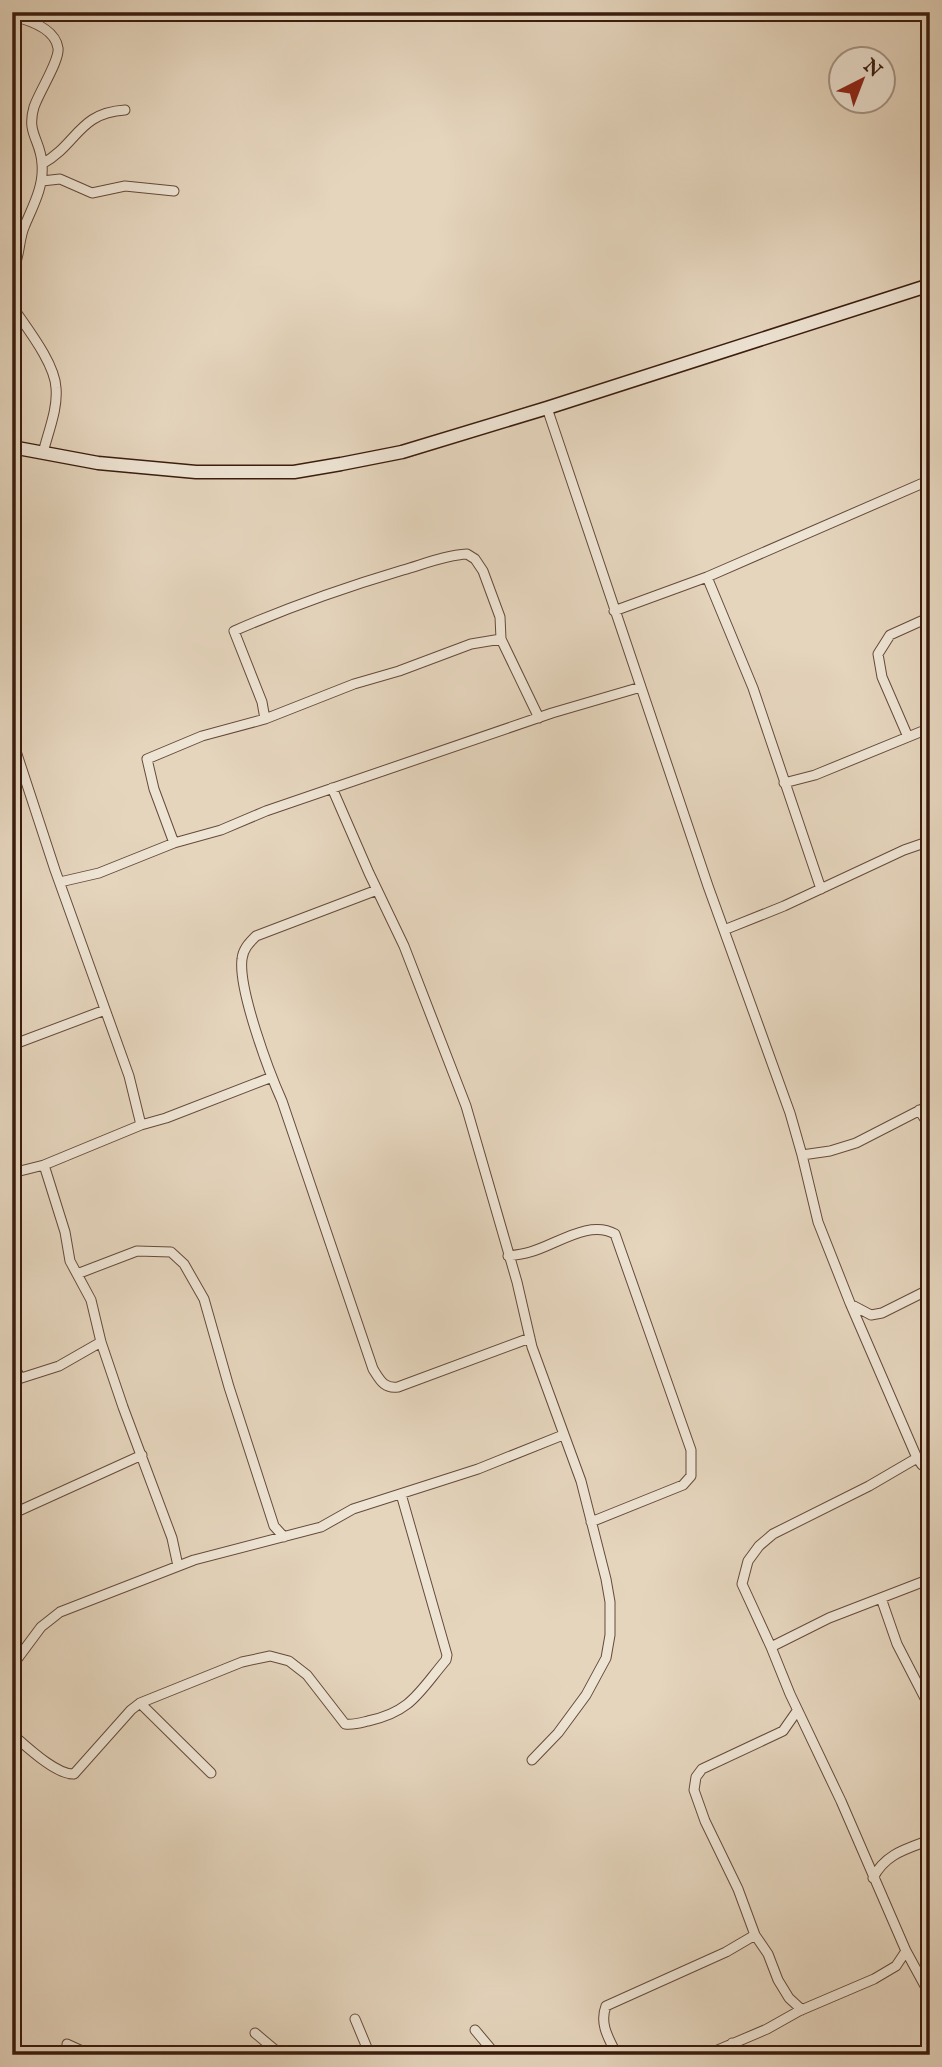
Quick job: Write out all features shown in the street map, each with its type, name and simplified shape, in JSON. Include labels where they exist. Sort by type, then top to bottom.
[{"type":"main road","points":[[12,447],[98,463],[145,468],[230,473],[294,472],[402,452],[930,285]]},
{"type":"street","points":[[12,16],[40,26],[51,34],[58,47],[57,60],[45,80],[34,108],[31,128],[43,164],[42,181],[24,226],[18,259],[12,272]]},
{"type":"street","points":[[43,164],[54,158],[93,117],[107,111],[125,110]]},
{"type":"street","points":[[42,181],[60,179],[92,193],[125,186],[174,191]]},
{"type":"street","points":[[12,306],[43,354],[55,381],[56,402],[43,453]]},
{"type":"street","points":[[547,408],[614,611],[790,1113],[818,1222],[917,1458],[922,1465],[930,1463]]},
{"type":"street","points":[[614,611],[707,577],[930,480]]},
{"type":"street","points":[[265,719],[262,702],[234,631],[304,603],[460,554],[471,556],[483,571],[500,617],[501,639],[539,718]]},
{"type":"street","points":[[707,577],[753,688],[821,889]]},
{"type":"street","points":[[908,737],[882,677],[878,653],[890,635],[930,617]]},
{"type":"street","points":[[174,843],[154,789],[147,760],[202,736],[265,719],[354,684],[399,671],[471,644],[501,639]]},
{"type":"street","points":[[60,882],[99,873],[174,843],[221,830],[332,788],[539,718],[641,687]]},
{"type":"street","points":[[784,783],[815,775],[930,728]]},
{"type":"street","points":[[12,739],[129,1076],[141,1125]]},
{"type":"street","points":[[332,788],[404,946],[472,1126],[530,1338],[562,1435],[581,1481],[610,1602],[610,1635],[606,1658],[593,1684],[572,1714],[532,1760]]},
{"type":"street","points":[[724,930],[930,841]]},
{"type":"street","points":[[377,890],[256,936],[242,955],[241,973],[272,1077],[373,1369],[382,1383],[390,1388],[398,1387],[530,1338]]},
{"type":"street","points":[[12,1045],[105,1010]]},
{"type":"street","points":[[12,1174],[272,1077]]},
{"type":"street","points":[[802,1155],[830,1151],[856,1143],[930,1105]]},
{"type":"street","points":[[919,1110],[930,1126]]},
{"type":"street","points":[[44,1164],[71,1261],[91,1300],[101,1342],[172,1538],[178,1566]]},
{"type":"street","points":[[508,1256],[530,1252],[582,1232],[601,1229],[615,1234],[691,1450],[691,1476],[683,1485],[591,1522]]},
{"type":"street","points":[[77,1274],[137,1251],[171,1252],[184,1264],[204,1299],[274,1526],[284,1537]]},
{"type":"street","points":[[850,1303],[871,1315],[882,1313],[930,1289]]},
{"type":"street","points":[[12,1361],[16,1380],[59,1366],[101,1342]]},
{"type":"street","points":[[12,1667],[51,1618],[125,1585],[178,1566],[321,1527],[354,1509],[478,1469],[562,1435]]},
{"type":"street","points":[[12,1514],[142,1455]]},
{"type":"street","points":[[917,1458],[869,1486],[772,1534],[748,1562],[742,1584],[906,1951],[930,1995]]},
{"type":"street","points":[[12,1734],[68,1775],[74,1774],[131,1710],[141,1703],[233,1666],[270,1656],[289,1661],[307,1675],[345,1724],[354,1725],[398,1712],[414,1700],[446,1660],[447,1655],[401,1494]]},
{"type":"street","points":[[771,1647],[829,1618],[930,1579]]},
{"type":"street","points":[[881,1598],[897,1644],[929,1703]]},
{"type":"street","points":[[141,1703],[211,1773]]},
{"type":"street","points":[[797,1712],[783,1731],[702,1769],[696,1777],[694,1790],[705,1821],[738,1889],[755,1935],[768,1954],[774,1973],[789,1998],[802,2010]]},
{"type":"street","points":[[873,1878],[880,1865],[895,1853],[930,1840]]},
{"type":"street","points":[[617,2055],[603,2027],[606,2006],[726,1952],[755,1935]]},
{"type":"street","points":[[706,2055],[886,1973],[906,1951]]},
{"type":"street","points":[[355,2019],[370,2055]]},
{"type":"street","points":[[475,2030],[496,2055]]},
{"type":"street","points":[[255,2033],[281,2055]]},
{"type":"street","points":[[732,2043],[737,2055]]},
{"type":"street","points":[[67,2044],[91,2055]]}]
